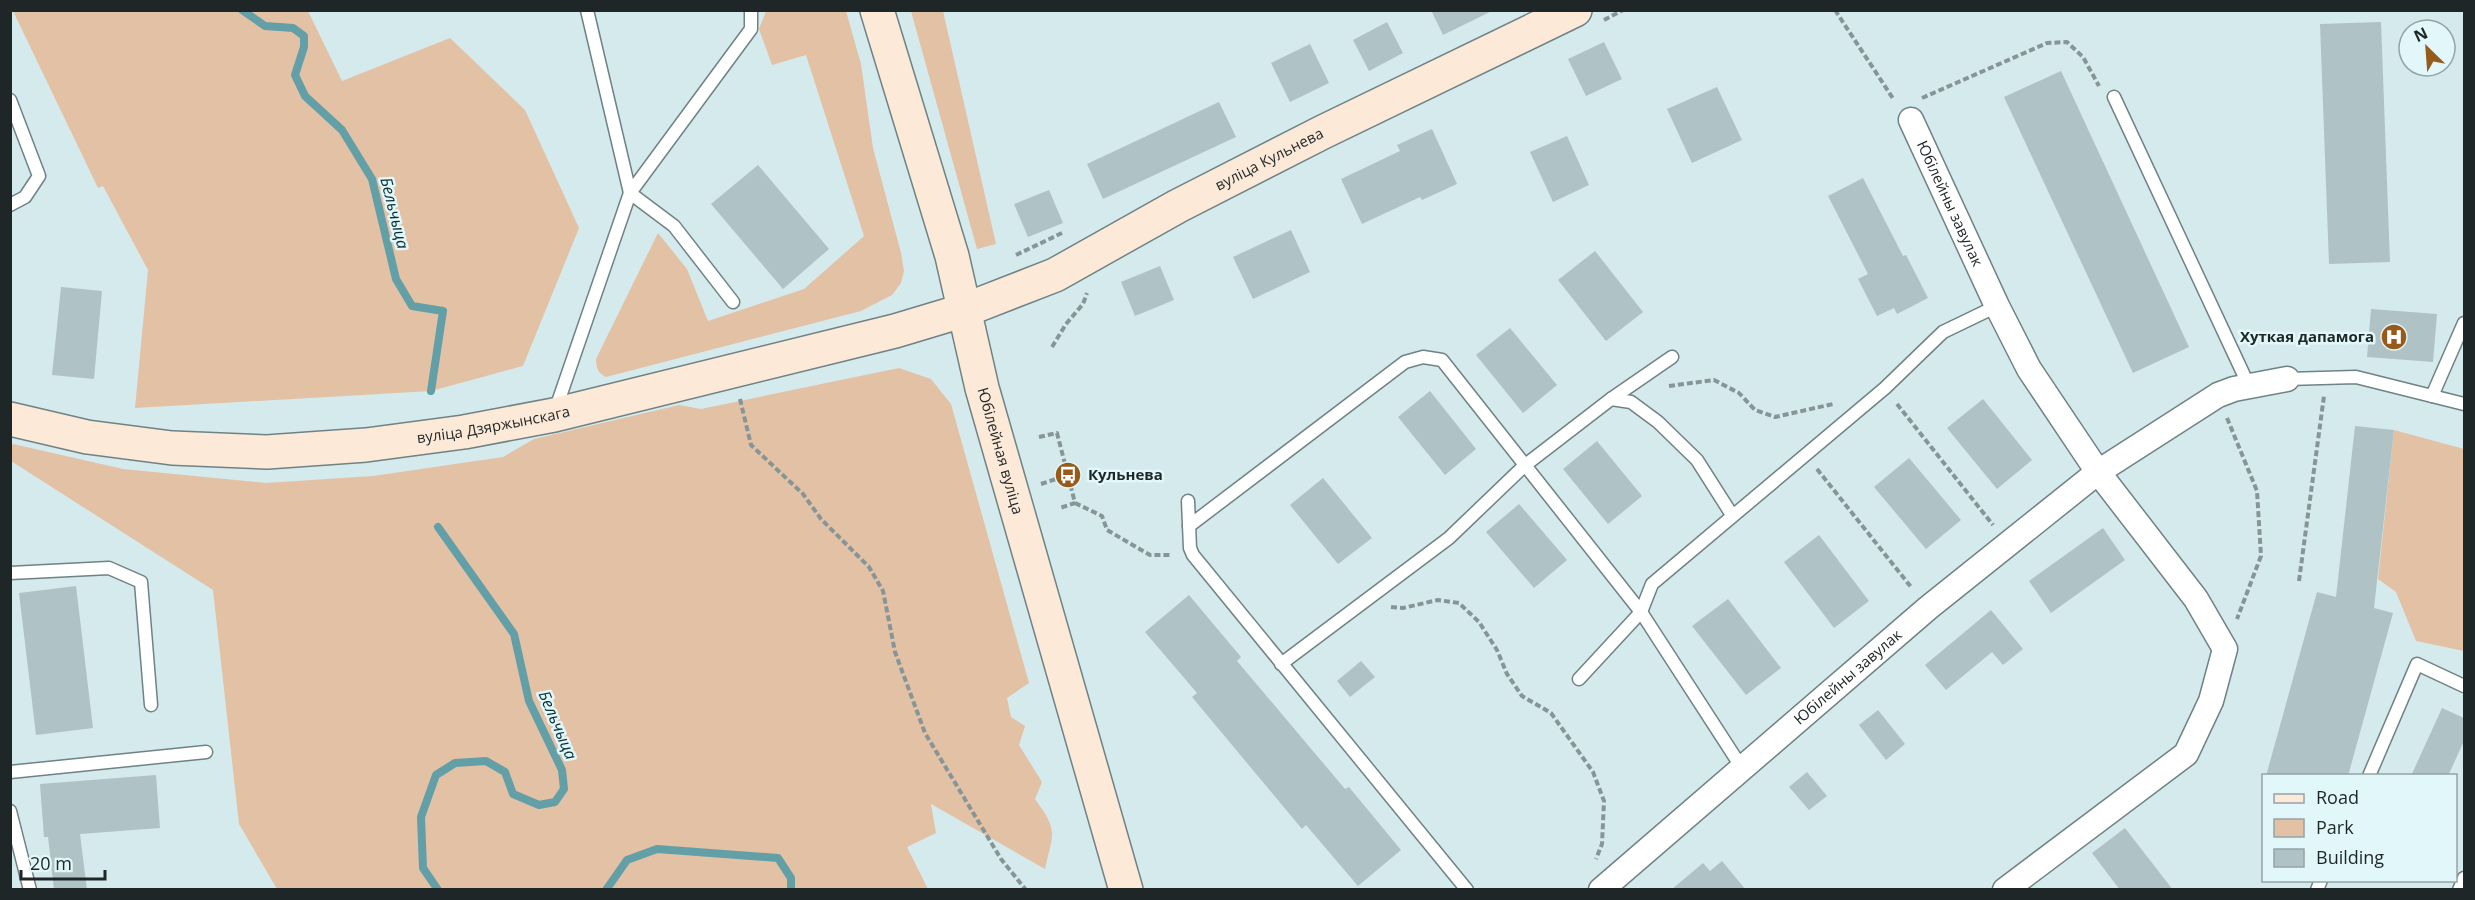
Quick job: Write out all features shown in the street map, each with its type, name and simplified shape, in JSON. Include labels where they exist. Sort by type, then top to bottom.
[{"type":"street","name":"Юбілейная вуліца","points":[[877,10],[952,256],[982,388],[1126,890]]},
{"type":"street","name":"вуліца Кульнева","points":[[965,310],[1054,275],[1178,206],[1575,10]]},
{"type":"street","name":"Юбілейны завулак","points":[[1905,114],[2029,369],[2098,472],[2196,598],[2225,649]]},
{"type":"street","name":"вуліца Дзяржынскага","points":[[10,419],[87,437],[172,448],[267,452],[366,445],[464,432],[554,415],[768,363],[965,310]]},
{"type":"street","name":"Юбілейны завулак","points":[[1601,890],[1928,608],[2098,472],[2218,394],[2288,379]]},
{"type":"street","points":[[2005,890],[2186,753],[2211,702],[2225,649]]},
{"type":"lane","points":[[587,10],[630,194],[674,226],[733,302]]},
{"type":"lane","points":[[554,415],[630,194],[751,29],[751,10]]},
{"type":"lane","points":[[2114,97],[2249,386]]},
{"type":"lane","points":[[10,100],[39,176],[25,197],[10,205]]},
{"type":"lane","points":[[1579,679],[1641,612],[1652,584],[1884,388],[1943,332],[1997,306]]},
{"type":"lane","points":[[2432,396],[2464,323]]},
{"type":"lane","points":[[1189,526],[1405,362],[1423,357],[1442,360],[1641,612],[1742,768]]},
{"type":"lane","points":[[1281,664],[1449,538],[1524,466],[1611,399],[1672,357]]},
{"type":"lane","points":[[2288,379],[2356,377],[2464,404]]},
{"type":"lane","points":[[1611,399],[1631,402],[1658,422],[1697,460],[1732,515]]},
{"type":"lane","points":[[1188,501],[1190,548],[1193,555],[1467,890]]},
{"type":"lane","points":[[10,573],[109,568],[141,582],[151,705]]},
{"type":"lane","points":[[2370,774],[2417,664],[2464,686]]},
{"type":"lane","points":[[10,772],[206,752]]},
{"type":"lane","points":[[10,811],[30,890]]},
{"type":"lane","points":[[2459,890],[2464,878]]},
{"type":"path","points":[[1835,10],[1905,114],[2047,43],[2067,42],[2083,57],[2097,85],[2114,97]]},
{"type":"path","points":[[1052,347],[1066,324],[1083,304],[1089,289]]},
{"type":"path","points":[[2299,581],[2327,378]]},
{"type":"path","points":[[1631,402],[1674,384],[1714,380],[1739,393],[1755,410],[1775,417],[1824,407],[1884,388],[1990,521]]},
{"type":"path","points":[[2218,394],[2257,491],[2260,555],[2225,649]]},
{"type":"path","points":[[741,402],[751,445],[803,494],[821,519],[869,567],[874,575],[883,591],[895,652],[925,733],[1001,859],[1026,890]]},
{"type":"path","points":[[1039,437],[1057,433],[1076,503]]},
{"type":"path","points":[[1805,454],[1928,608]]},
{"type":"path","points":[[1060,508],[1076,503],[1102,516],[1107,530],[1150,555],[1193,555]]},
{"type":"path","points":[[1360,605],[1403,608],[1438,600],[1459,603],[1479,622],[1497,650],[1507,674],[1522,696],[1551,713],[1593,772],[1604,801],[1602,844],[1595,861]]},
{"type":"green space","points":[[13,11],[308,11],[342,81],[450,38],[525,110],[579,228],[523,366],[431,391],[135,408],[148,270],[103,186],[98,188]]},
{"type":"green space","points":[[766,11],[846,11],[861,64],[873,148],[901,253],[904,271],[901,283],[892,295],[861,311],[606,377],[598,370],[596,359],[658,233],[687,269],[708,321],[804,289],[864,236],[806,55],[772,65],[759,29]]},
{"type":"green space","points":[[911,11],[943,11],[996,244],[977,249]]},
{"type":"green space","points":[[899,368],[931,379],[951,404],[1029,683],[1007,698],[1011,717],[1025,726],[1019,745],[1042,782],[1035,799],[1048,819],[1052,832],[1045,869],[931,804],[936,833],[907,847],[928,889],[277,889],[239,824],[213,590],[11,461],[13,444],[123,469],[266,483],[373,476],[503,457],[534,439],[679,405],[701,409]]},
{"type":"green space","points":[[2394,430],[2464,449],[2464,651],[2416,641],[2396,592],[2378,579]]},
{"type":"building","points":[[1431,10],[1494,10],[1443,35]]},
{"type":"building","points":[[1387,22],[1403,53],[1369,71],[1353,40]]},
{"type":"building","points":[[2381,22],[2390,262],[2329,264],[2320,24]]},
{"type":"building","points":[[1604,42],[1622,79],[1586,96],[1568,59]]},
{"type":"building","points":[[1310,44],[1329,83],[1290,102],[1271,63]]},
{"type":"building","points":[[2061,71],[2189,347],[2133,373],[2004,97]]},
{"type":"building","points":[[1717,87],[1742,140],[1692,163],[1667,109]]},
{"type":"building","points":[[1219,102],[1236,137],[1103,199],[1087,164]]},
{"type":"building","points":[[1432,129],[1457,184],[1422,200],[1420,197],[1362,224],[1341,179],[1400,151],[1397,145]]},
{"type":"building","points":[[1567,136],[1589,185],[1553,202],[1530,152]]},
{"type":"building","points":[[758,165],[829,249],[783,289],[711,204]]},
{"type":"building","points":[[1863,178],[1903,256],[1906,255],[1928,298],[1897,314],[1894,308],[1877,316],[1858,279],[1868,274],[1828,196]]},
{"type":"building","points":[[1049,190],[1063,223],[1028,237],[1014,204]]},
{"type":"building","points":[[1291,230],[1310,272],[1253,299],[1233,257]]},
{"type":"building","points":[[1595,251],[1643,312],[1606,341],[1558,280]]},
{"type":"building","points":[[1160,266],[1174,300],[1135,316],[1121,282]]},
{"type":"building","points":[[61,287],[102,291],[94,379],[52,375]]},
{"type":"building","points":[[2371,309],[2437,314],[2433,362],[2367,357]]},
{"type":"building","points":[[1510,328],[1557,385],[1523,413],[1476,355]]},
{"type":"building","points":[[1430,391],[1476,449],[1445,475],[1398,417]]},
{"type":"building","points":[[1983,399],[2032,460],[1997,489],[1947,428]]},
{"type":"building","points":[[2355,426],[2394,430],[2374,608],[2393,613],[2349,774],[2267,774],[2317,592],[2336,597]]},
{"type":"building","points":[[1597,441],[1642,496],[1608,524],[1563,469]]},
{"type":"building","points":[[1909,458],[1961,520],[1926,549],[1874,487]]},
{"type":"building","points":[[1323,478],[1372,538],[1338,564],[1290,505]]},
{"type":"building","points":[[1519,504],[1567,560],[1534,588],[1486,532]]},
{"type":"building","points":[[2103,528],[2125,560],[2051,613],[2029,581]]},
{"type":"building","points":[[1819,535],[1869,601],[1834,628],[1784,562]]},
{"type":"building","points":[[76,586],[93,728],[36,735],[19,593]]},
{"type":"building","points":[[1189,595],[1241,657],[1237,661],[1345,789],[1349,787],[1401,850],[1358,886],[1306,825],[1302,829],[1192,697],[1197,693],[1145,632]]},
{"type":"building","points":[[1728,599],[1781,668],[1746,695],[1692,626]]},
{"type":"building","points":[[1991,610],[2023,649],[2003,665],[1992,652],[1946,690],[1925,665]]},
{"type":"building","points":[[1361,661],[1375,677],[1350,697],[1337,681]]},
{"type":"building","points":[[2442,708],[2464,718],[2464,741],[2449,774],[2412,774]]},
{"type":"building","points":[[1878,710],[1905,744],[1886,760],[1859,725]]},
{"type":"building","points":[[1807,772],[1827,796],[1809,810],[1789,787]]},
{"type":"building","points":[[156,775],[160,828],[80,834],[87,890],[54,890],[48,837],[44,837],[40,784]]},
{"type":"building","points":[[2125,828],[2173,890],[2120,890],[2092,853]]},
{"type":"building","points":[[1722,861],[1746,890],[1671,890],[1703,863],[1710,871]]},
{"type":"waterway","name":"Бельчыца","points":[[242,10],[265,26],[293,28],[304,36],[304,47],[295,75],[305,96],[342,130],[372,179],[396,279],[412,306],[443,311],[431,391]]},
{"type":"waterway","name":"Бельчыца","points":[[438,527],[514,634],[529,701],[562,770],[564,789],[555,802],[539,805],[513,794],[505,772],[486,761],[455,763],[436,775],[421,817],[423,868],[438,890]]},
{"type":"waterway","name":"Бельчыца","points":[[606,890],[627,860],[657,849],[778,858],[791,878],[791,890]]},
{"type":"place","name":"Хуткая дапамога","points":[[2394,337]]},
{"type":"place","name":"Кульнева","points":[[1068,475]]}]
